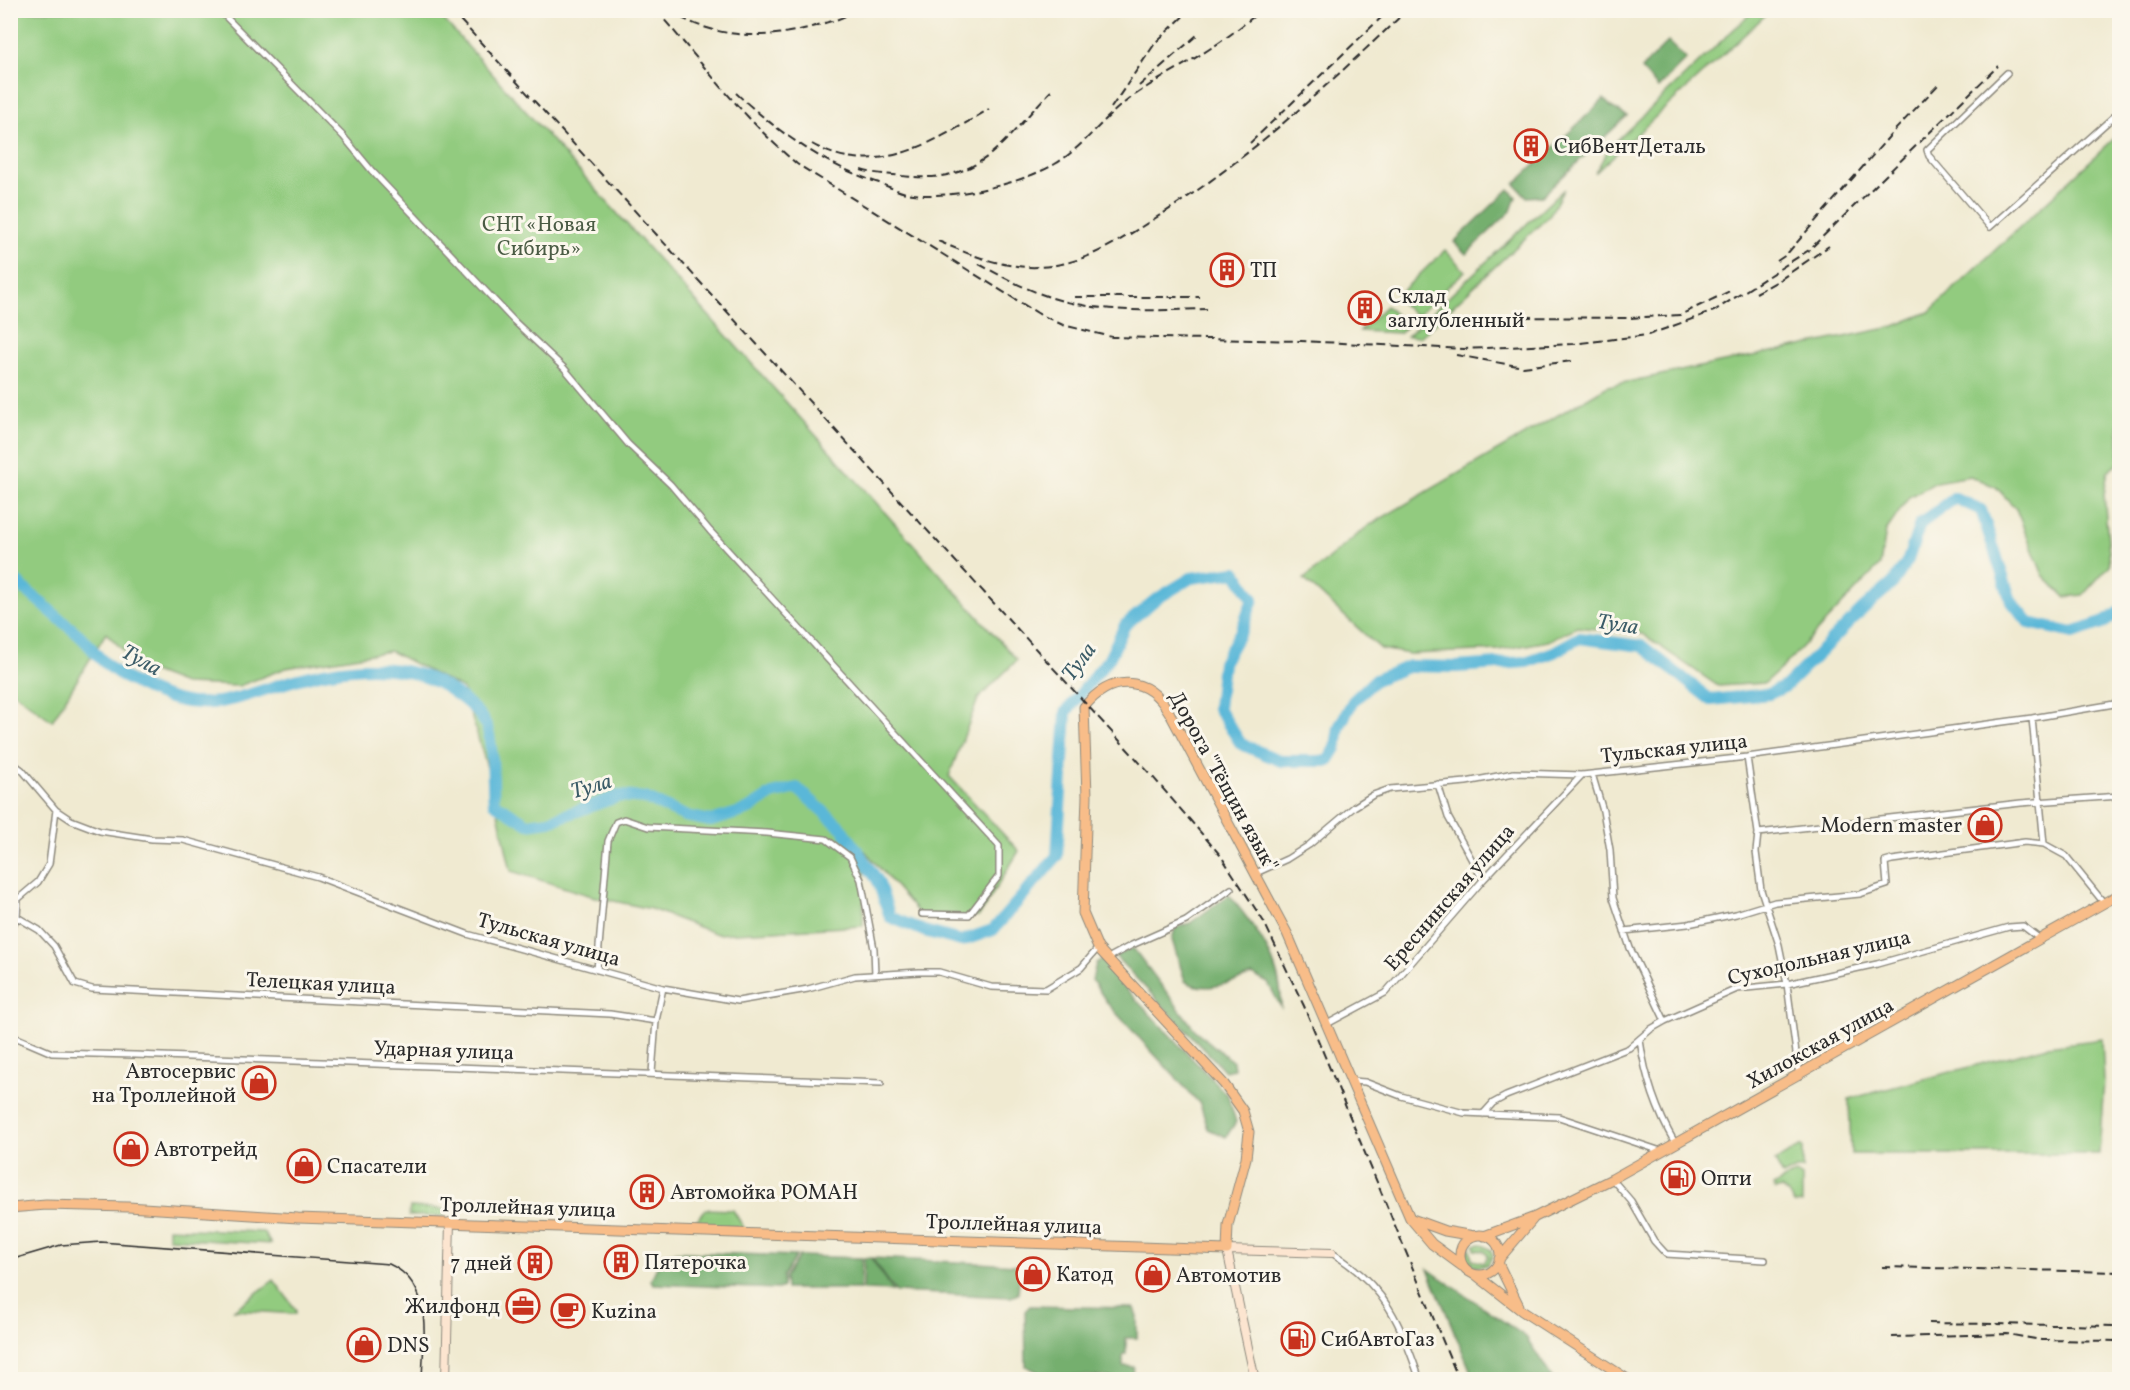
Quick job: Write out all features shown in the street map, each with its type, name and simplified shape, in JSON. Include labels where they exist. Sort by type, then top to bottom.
[{"type":"main road","name":"Дорога \"Тёщин язык\"","points":[[1227,1250],[1228,1225],[1246,1158],[1249,1132],[1243,1111],[1224,1084],[1098,948],[1086,923],[1082,904],[1087,796],[1084,707],[1092,697],[1106,688],[1119,684],[1136,684],[1157,694],[1169,712],[1287,933],[1410,1218],[1432,1244],[1462,1266]]},
{"type":"main road","name":"Хилокская улица","points":[[1480,1236],[1535,1217],[1612,1179],[2120,894]]},
{"type":"main road","name":"Троллейная улица","points":[[10,1208],[73,1206],[298,1218],[1227,1250]]},
{"type":"main road","points":[[1476,1275],[1485,1275],[1493,1270],[1535,1217]]},
{"type":"main road","points":[[1410,1218],[1445,1231],[1480,1236],[1493,1241],[1498,1249],[1499,1261],[1522,1311]]},
{"type":"main road","points":[[1480,1236],[1462,1246],[1460,1255],[1462,1266],[1522,1311],[1629,1380]]},
{"type":"street","points":[[219,10],[343,136],[372,171],[514,321],[564,368],[628,444],[671,485],[710,531],[999,846],[999,876],[969,915],[922,914]]},
{"type":"street","points":[[2007,74],[1927,150],[1929,156],[1990,226],[2120,111]]},
{"type":"street","name":"Тульская улица","points":[[1256,873],[1287,859],[1309,845],[1373,795],[1410,785],[1466,782],[1514,773],[1582,775],[1748,758],[2032,718],[2120,703]]},
{"type":"street","points":[[2032,718],[2042,803],[2044,844]]},
{"type":"street","points":[[1748,758],[1758,833],[1756,852],[1764,906],[1779,945],[1788,984],[1798,1076]]},
{"type":"street","name":"Тульская улица","points":[[10,761],[22,770],[56,810],[71,820],[100,831],[152,839],[183,840],[318,877],[467,934],[663,988],[738,1001],[874,975],[939,972],[991,987],[1046,989],[1081,969],[1098,948]]},
{"type":"street","points":[[1592,774],[1604,812],[1610,850],[1613,898],[1643,978],[1665,1021]]},
{"type":"street","name":"Ереснинская улица","points":[[1327,1024],[1385,993],[1483,880],[1582,775]]},
{"type":"street","points":[[1438,784],[1448,816],[1483,880]]},
{"type":"street","points":[[1758,833],[2021,803],[2120,796]]},
{"type":"street","points":[[10,931],[17,917],[18,899],[38,882],[49,864],[56,810]]},
{"type":"street","points":[[597,970],[599,921],[608,841],[616,822],[624,819],[648,827],[767,833],[826,839],[850,857],[861,880],[874,949],[874,975]]},
{"type":"street","points":[[1624,931],[1679,925],[1775,902],[1860,894],[1887,885],[1885,862],[2025,842],[2044,844],[2067,856],[2104,903]]},
{"type":"street","points":[[1108,958],[1186,921],[1231,889]]},
{"type":"street","name":"Телецкая улица","points":[[17,917],[39,930],[54,946],[75,984],[92,989],[610,1014],[656,1021]]},
{"type":"street","name":"Суходольная улица","points":[[1483,1114],[1493,1103],[1506,1096],[1614,1054],[1640,1040],[1651,1029],[1665,1021],[1737,989],[1788,984],[1877,964],[2009,927],[2023,926],[2041,940]]},
{"type":"street","points":[[652,1073],[656,1021],[663,988]]},
{"type":"street","name":"Ударная улица","points":[[10,1035],[52,1053],[84,1056],[652,1073],[881,1083]]},
{"type":"street","points":[[1640,1040],[1652,1089],[1666,1127],[1675,1143]]},
{"type":"street","points":[[1352,1081],[1365,1082],[1401,1096],[1464,1113],[1559,1117],[1661,1150]]},
{"type":"street","points":[[1612,1179],[1631,1201],[1654,1240],[1666,1254],[1765,1260]]},
{"type":"street","points":[[446,1380],[450,1222]]},
{"type":"street","points":[[1227,1250],[1255,1380]]},
{"type":"street","name":"Троллейная улица","points":[[1227,1250],[1332,1253]]},
{"type":"street","points":[[1332,1253],[1352,1265],[1380,1295],[1399,1321],[1420,1380]]},
{"type":"green space","points":[[1754,10],[1770,11],[1595,173],[1609,148]]},
{"type":"green space","name":"СНТ «Новая Сибирь»","points":[[10,11],[436,11],[1017,660],[978,699],[949,776],[1019,851],[979,916],[921,916],[865,851],[863,926],[717,934],[651,909],[595,897],[511,871],[490,777],[463,689],[390,651],[286,668],[239,686],[184,684],[140,667],[106,633],[52,721],[11,690]]},
{"type":"green space","points":[[1668,42],[1686,59],[1658,88],[1641,69]]},
{"type":"green space","points":[[1604,99],[1611,107],[1627,116],[1542,196],[1527,197],[1515,184]]},
{"type":"green space","points":[[2119,134],[2119,463],[2108,471],[2104,494],[2110,565],[2083,595],[2065,597],[2043,575],[2016,509],[1996,487],[1970,476],[1936,482],[1909,497],[1886,531],[1880,565],[1765,683],[1718,686],[1642,634],[1577,627],[1548,641],[1499,650],[1410,654],[1381,649],[1304,579],[1368,526],[1608,386],[1892,327],[1929,312]]},
{"type":"green space","points":[[1509,189],[1516,197],[1511,211],[1466,254],[1454,242]]},
{"type":"green space","points":[[1564,189],[1549,216],[1420,337],[1407,336]]},
{"type":"green space","points":[[1445,250],[1465,271],[1416,316],[1395,298]]},
{"type":"green space","points":[[1386,306],[1407,325],[1400,333],[1360,331]]},
{"type":"green space","points":[[1229,895],[1258,933],[1273,961],[1278,976],[1281,1007],[1268,983],[1253,975],[1210,987],[1201,987],[1185,981],[1172,940],[1175,928],[1190,923]]},
{"type":"green space","points":[[1133,948],[1196,1031],[1233,1062],[1234,1069],[1225,1071],[1115,956]]},
{"type":"green space","points":[[1102,959],[1124,987],[1228,1096],[1236,1122],[1226,1137],[1208,1129],[1200,1104],[1108,1004],[1092,980],[1096,963]]},
{"type":"green space","points":[[2102,1039],[2104,1081],[2099,1154],[1851,1154],[1849,1099],[2048,1046]]},
{"type":"green space","points":[[1803,1147],[1803,1169],[1796,1169],[1783,1176],[1775,1161]]},
{"type":"green space","points":[[1796,1173],[1802,1177],[1802,1203],[1794,1204],[1788,1193],[1781,1188],[1775,1190],[1773,1186]]},
{"type":"green space","points":[[410,1207],[444,1209],[445,1216],[409,1216]]},
{"type":"green space","points":[[706,1209],[733,1210],[744,1228],[698,1226],[696,1221]]},
{"type":"green space","points":[[168,1228],[263,1232],[271,1244],[168,1238]]},
{"type":"green space","points":[[1481,1244],[1491,1250],[1493,1256],[1487,1265],[1478,1267],[1467,1262],[1465,1255],[1470,1247],[1472,1260],[1484,1263],[1488,1256],[1484,1251],[1475,1250],[1474,1245]]},
{"type":"green space","points":[[663,1253],[796,1256],[783,1276],[783,1287],[778,1289],[653,1284],[651,1280]]},
{"type":"green space","points":[[799,1256],[862,1258],[860,1289],[786,1289],[785,1277]]},
{"type":"green space","points":[[864,1258],[871,1258],[893,1291],[863,1290]]},
{"type":"green space","points":[[872,1258],[1018,1265],[1020,1268],[1018,1294],[1011,1297],[896,1292]]},
{"type":"green space","points":[[1428,1269],[1526,1337],[1553,1379],[1474,1379]]},
{"type":"green space","points":[[274,1280],[296,1310],[296,1314],[234,1310]]},
{"type":"green space","points":[[1030,1306],[1134,1308],[1137,1316],[1137,1338],[1126,1338],[1126,1354],[1123,1354],[1123,1366],[1134,1367],[1132,1379],[1040,1373],[1026,1366],[1025,1311]]},
{"type":"waterway","name":"Тула","points":[[10,576],[79,635],[101,659],[119,674],[157,694],[176,700],[214,703],[319,674],[367,668],[414,673],[436,681],[465,701],[483,720],[491,748],[494,803],[528,824],[549,821],[619,796],[645,798],[685,816],[711,821],[747,810],[772,794],[797,788],[842,828],[878,881],[890,917],[924,931],[961,941],[993,930],[1057,856],[1066,712],[1110,657],[1125,625],[1155,600],[1191,578],[1236,572],[1253,599],[1242,629],[1223,663],[1218,708],[1241,744],[1281,761],[1328,761],[1336,748],[1339,727],[1353,701],[1375,680],[1410,666],[1457,667],[1526,662],[1554,652],[1579,638],[1642,646],[1711,700],[1769,694],[1786,686],[1863,609],[1893,583],[1908,560],[1920,524],[1955,498],[1981,510],[2011,601],[2029,623],[2073,633],[2105,622],[2120,611]]},
{"type":"tram line","points":[[10,1260],[61,1245],[101,1242],[389,1264],[404,1273],[414,1285],[420,1299],[424,1330],[422,1380]]},
{"type":"railway","points":[[451,10],[1152,776],[1221,856],[1264,922],[1304,1006],[1459,1380]]},
{"type":"railway","points":[[656,10],[741,109],[797,164],[1039,314],[1063,325],[1112,337],[1301,341],[1464,349],[1573,344],[1648,335],[1714,311],[1809,250],[1998,66]]},
{"type":"railway","points":[[668,10],[704,27],[743,35],[802,30],[839,19],[855,10]]},
{"type":"railway","points":[[1111,108],[1156,42],[1190,10]]},
{"type":"railway","points":[[736,93],[784,133],[837,166],[906,193],[923,195],[962,193],[1003,185],[1040,172],[1055,164],[1119,107],[1153,83],[1218,44],[1262,10]]},
{"type":"railway","points":[[1250,143],[1389,10]]},
{"type":"railway","points":[[938,241],[981,258],[1025,267],[1070,262],[1107,247],[1188,197],[1252,149],[1313,97],[1402,15]]},
{"type":"railway","points":[[1139,86],[1197,35]]},
{"type":"railway","points":[[1777,261],[1786,255],[1894,131],[1939,84]]},
{"type":"railway","points":[[861,170],[902,176],[930,177],[952,174],[972,167],[1003,143],[1051,91]]},
{"type":"railway","points":[[812,144],[835,154],[858,158],[881,157],[926,144],[989,109]]},
{"type":"railway","points":[[1756,293],[1778,281],[1829,246]]},
{"type":"railway","points":[[979,264],[1014,283],[1077,304],[1126,310],[1207,309]]},
{"type":"railway","points":[[1523,317],[1629,318],[1680,315],[1732,290]]},
{"type":"railway","points":[[1074,297],[1200,297]]},
{"type":"railway","points":[[1456,355],[1523,367],[1572,361]]},
{"type":"railway","points":[[1882,1267],[2120,1272]]},
{"type":"railway","points":[[1929,1323],[2120,1326]]},
{"type":"railway","points":[[1892,1337],[2007,1334],[2041,1340],[2120,1341]]},
{"type":"place","name":"СибВентДеталь","points":[[1531,146]]},
{"type":"place","name":"ТП","points":[[1227,270]]},
{"type":"place","name":"Склад заглубленный","points":[[1365,308]]},
{"type":"place","name":"Modern master","points":[[1985,825]]},
{"type":"place","name":"Автосервис на Троллейной","points":[[259,1083]]},
{"type":"place","name":"Автотрейд","points":[[131,1149]]},
{"type":"place","name":"Спасатели","points":[[304,1166]]},
{"type":"place","name":"Опти","points":[[1678,1178]]},
{"type":"place","name":"Автомойка РОМАН","points":[[647,1192]]},
{"type":"place","name":"Пятерочка","points":[[621,1262]]},
{"type":"place","name":"7 дней","points":[[535,1263]]},
{"type":"place","name":"Катод","points":[[1033,1274]]},
{"type":"place","name":"Автомотив","points":[[1153,1275]]},
{"type":"place","name":"Жилфонд","points":[[523,1306]]},
{"type":"place","name":"Kuzina","points":[[568,1311]]},
{"type":"place","name":"СибАвтоГаз","points":[[1298,1339]]},
{"type":"place","name":"DNS","points":[[364,1345]]}]
